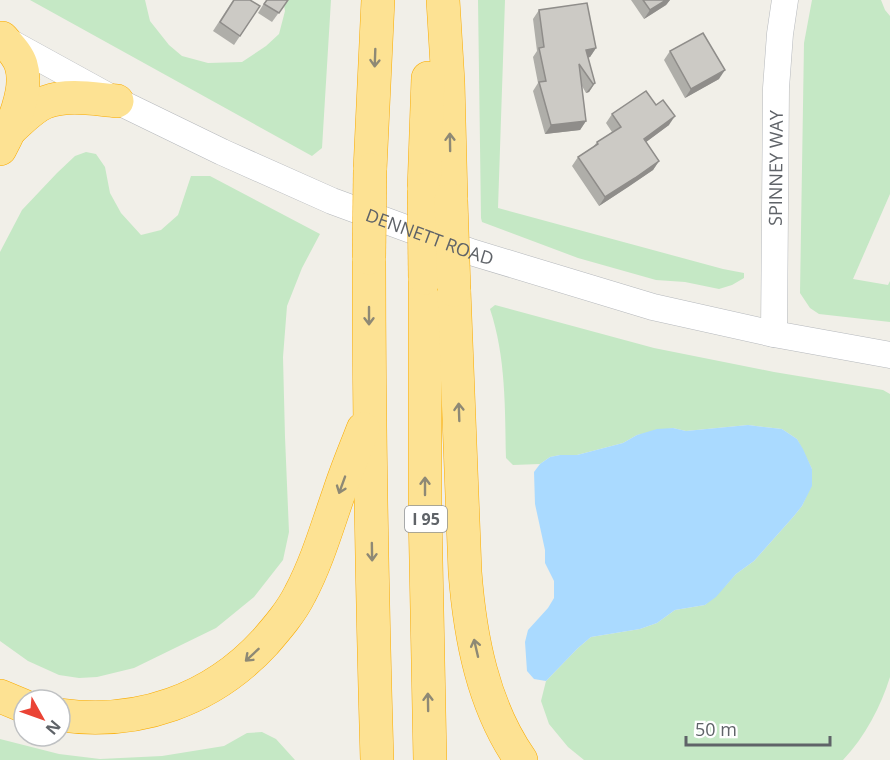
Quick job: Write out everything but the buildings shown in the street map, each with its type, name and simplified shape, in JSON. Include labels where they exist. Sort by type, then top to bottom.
[{"type":"highway","points":[[377,760],[369,410],[369,258],[370,170],[378,0]]},
{"type":"highway","name":"I 95","points":[[430,0],[439,284],[425,510],[430,760]]},
{"type":"highway","points":[[437,195],[448,82],[443,0]]},
{"type":"highway","points":[[1,37],[21,63],[23,74],[18,109],[6,138]]},
{"type":"highway","points":[[6,138],[28,113],[45,103],[84,97],[117,101]]},
{"type":"highway","points":[[439,284],[468,610],[487,691],[499,723],[521,760]]},
{"type":"highway","points":[[72,717],[114,717],[146,712],[179,702],[229,675],[254,654],[280,626],[299,597],[314,567],[369,410]]},
{"type":"street","name":"SPINNEY WAY","points":[[774,334],[776,88],[785,0]]},
{"type":"street","name":"DENNETT ROAD","points":[[1,37],[117,101],[222,152],[332,201],[471,252],[653,307],[774,334],[890,355]]},
{"type":"green space","points":[[30,0],[145,0],[150,21],[169,45],[182,56],[208,63],[242,62],[266,46],[279,34],[285,11],[283,0],[331,0],[322,148],[312,156]]},
{"type":"green space","points":[[478,0],[505,0],[498,208],[744,273],[744,278],[719,289],[685,282],[656,280],[578,258],[482,222]]},
{"type":"green space","points":[[812,0],[881,0],[890,16],[890,194],[853,279],[888,285],[890,281],[890,322],[819,314],[810,308],[800,293],[804,43]]},
{"type":"green space","points":[[86,152],[96,154],[105,167],[110,193],[121,213],[141,235],[161,230],[178,215],[191,176],[210,176],[320,234],[302,268],[287,306],[283,357],[289,532],[283,560],[254,597],[216,628],[134,668],[97,677],[79,678],[59,675],[28,661],[0,641],[0,252],[22,210],[75,156]]},
{"type":"green space","points":[[495,305],[654,348],[774,372],[883,390],[890,394],[890,677],[871,721],[843,760],[584,760],[568,747],[549,724],[541,701],[546,681],[578,648],[591,637],[640,629],[657,623],[675,610],[705,605],[736,574],[754,561],[802,506],[812,469],[797,439],[782,429],[748,425],[686,431],[673,428],[637,435],[623,443],[577,455],[550,457],[540,464],[513,465],[506,458],[502,364],[490,309]]},
{"type":"green space","points":[[262,732],[276,739],[295,760],[0,760],[0,739],[12,742],[12,748],[35,748],[59,754],[100,759],[162,756],[224,746],[247,733]]},
{"type":"water","points":[[748,425],[782,429],[797,439],[803,449],[812,469],[812,486],[794,516],[754,561],[736,574],[716,597],[705,605],[675,610],[657,623],[640,629],[591,637],[546,681],[534,679],[527,671],[525,642],[528,630],[554,598],[554,581],[545,563],[545,550],[535,504],[534,472],[540,464],[550,457],[577,455],[623,443],[637,435],[657,429],[673,428],[686,431]]}]
